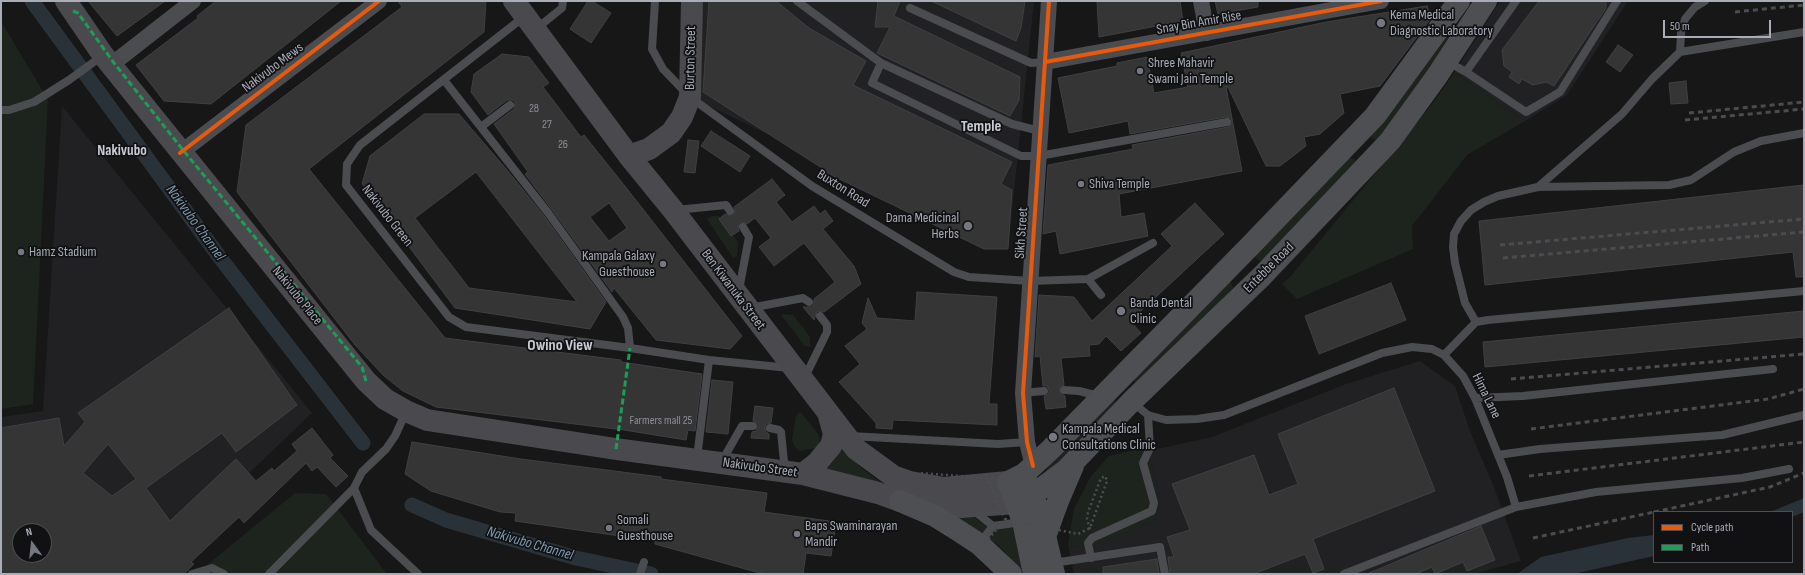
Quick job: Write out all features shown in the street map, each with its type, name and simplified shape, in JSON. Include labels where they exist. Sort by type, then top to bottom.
[{"type":"main road","name":"Nakivubo Place","points":[[66,1],[101,62],[180,153],[366,381],[385,399],[426,420],[616,449]]},
{"type":"main road","name":"Burton Street","points":[[629,156],[649,149],[671,133],[682,117],[690,97],[692,1]]},
{"type":"main road","name":"Entebbe Road","points":[[1022,474],[1102,397],[1238,259],[1378,111],[1459,1]]},
{"type":"main road","name":"Entebbe Road","points":[[1019,509],[1066,470],[1131,402],[1262,276],[1395,136],[1447,61],[1480,3]]},
{"type":"main road","name":"Ben Kiwanuka Street","points":[[525,16],[629,156],[673,210],[856,449],[893,476],[910,482],[944,488],[1022,474]]},
{"type":"main road","points":[[1353,138],[1374,158]]},
{"type":"main road","points":[[1238,259],[1262,276]]},
{"type":"main road","points":[[794,473],[817,463],[831,446],[834,434],[828,414]]},
{"type":"main road","name":"Nakivubo Street","points":[[616,449],[794,473],[878,493],[900,501],[945,506],[1000,505],[1019,509]]},
{"type":"main road","points":[[1047,570],[1046,534],[1058,501],[1077,459]]},
{"type":"main road","points":[[1022,474],[1019,509],[1047,570]]},
{"type":"main road","points":[[900,501],[935,516],[977,550],[1011,574]]},
{"type":"main road","points":[[1019,509],[1046,534]]},
{"type":"street","points":[[101,62],[194,1]]},
{"type":"street","name":"Nakivubo Mews","points":[[180,153],[378,1]]},
{"type":"street","name":"Sikh Street","points":[[1022,474],[1027,442],[1023,393],[1048,1]]},
{"type":"street","points":[[1201,1],[1207,33]]},
{"type":"street","name":"Snay Bin Amir Rise","points":[[1045,62],[1381,1]]},
{"type":"lane","name":"Nakivubo Green","points":[[563,1],[562,8],[525,16],[360,145],[347,164],[346,185],[449,317],[466,327],[630,348],[798,375]]},
{"type":"lane","name":"Buxton Road","points":[[654,1],[652,49],[663,69],[690,97],[812,186],[954,272],[969,277],[1030,281],[1088,279],[1153,243]]},
{"type":"lane","points":[[796,1],[881,63],[1012,124],[1040,132]]},
{"type":"lane","points":[[1466,72],[1516,1]]},
{"type":"lane","points":[[1447,61],[1526,112],[1560,92],[1616,1]]},
{"type":"lane","points":[[1680,52],[1681,33],[1685,20],[1695,7],[1705,1]]},
{"type":"lane","points":[[910,8],[1031,63],[1045,62]]},
{"type":"lane","points":[[1538,187],[1622,114],[1652,79],[1680,52],[1804,32]]},
{"type":"lane","points":[[1,110],[9,110],[34,102],[101,62]]},
{"type":"lane","points":[[881,63],[872,83],[1021,156],[1039,156],[1227,122]]},
{"type":"lane","points":[[444,80],[550,214],[623,317],[628,328],[630,348]]},
{"type":"lane","points":[[481,128],[510,105]]},
{"type":"lane","points":[[1476,322],[1465,303],[1455,263],[1454,234],[1461,221],[1471,210],[1484,202],[1498,196],[1538,187],[1669,185],[1691,180],[1734,152],[1761,140],[1804,133]]},
{"type":"lane","points":[[673,210],[726,206],[730,211]]},
{"type":"lane","points":[[743,227],[749,237],[743,303],[803,298],[809,302]]},
{"type":"lane","points":[[1088,279],[1101,295]]},
{"type":"lane","points":[[1444,355],[1476,322],[1804,291]]},
{"type":"lane","points":[[798,375],[827,332],[827,325],[820,316]]},
{"type":"lane","name":"Hima Lane","points":[[1131,402],[1148,415],[1166,420],[1197,419],[1224,415],[1382,353],[1412,347],[1432,349],[1444,355],[1463,376],[1475,398],[1498,455],[1516,507]]},
{"type":"lane","points":[[697,460],[709,360]]},
{"type":"lane","points":[[1475,398],[1523,396],[1773,369]]},
{"type":"lane","points":[[1064,390],[1079,391],[1102,397]]},
{"type":"lane","points":[[1023,393],[1044,391]]},
{"type":"lane","points":[[269,574],[354,488],[362,472],[386,449],[395,436],[406,411]]},
{"type":"lane","points":[[1091,558],[1088,543],[1092,538],[1152,511],[1154,503],[1143,463],[1150,448],[1148,415]]},
{"type":"lane","points":[[1498,455],[1540,449],[1722,435],[1804,415]]},
{"type":"lane","points":[[721,463],[742,426],[753,426]]},
{"type":"lane","points":[[770,428],[781,432],[794,473]]},
{"type":"lane","points":[[845,436],[875,439],[998,444],[1027,442]]},
{"type":"lane","points":[[1344,574],[1516,507],[1596,492],[1742,478],[1789,469]]},
{"type":"lane","points":[[354,488],[371,530],[418,574]]},
{"type":"lane","points":[[968,506],[994,526]]},
{"type":"lane","points":[[977,550],[994,526],[1019,509]]},
{"type":"lane","points":[[1047,570],[1091,558],[1160,548],[1165,574]]},
{"type":"lane","points":[[640,574],[644,562]]},
{"type":"lane","points":[[192,574],[212,568],[224,574]]},
{"type":"path","points":[[921,472],[988,478],[1019,509],[1078,534],[1090,528],[1107,481],[1105,476],[1101,478],[1088,512],[1087,519],[1092,538]]},
{"type":"path","points":[[977,550],[1019,509]]},
{"type":"shaded area","points":[[692,1],[1034,1],[1008,249],[690,97]]},
{"type":"shaded area","points":[[1500,1],[1628,1],[1567,95],[1525,121],[1454,73]]},
{"type":"shaded area","name":"Hamz Stadium","points":[[1,21],[48,100],[33,404],[1,409]]},
{"type":"shaded area","points":[[1451,25],[1456,28],[1456,32],[1380,137],[1375,140],[1370,137]]},
{"type":"shaded area","points":[[1454,73],[1525,121],[1467,155],[1412,226],[1413,249],[1297,299],[1282,284],[1290,277],[1433,103]]},
{"type":"shaded area","points":[[62,106],[312,413],[143,574],[1,574],[1,417],[43,411]]},
{"type":"shaded area","points":[[1349,158],[1354,159],[1356,164],[1266,258],[1260,261],[1255,258],[1256,254]]},
{"type":"shaded area","points":[[712,216],[719,216],[738,242],[737,256],[733,258],[707,219]]},
{"type":"shaded area","points":[[1228,281],[1231,282],[1233,288],[1139,385],[1131,378]]},
{"type":"shaded area","points":[[781,315],[793,315],[810,337],[810,347],[805,346]]},
{"type":"shaded area","points":[[1420,361],[1455,386],[1470,431],[1494,487],[1521,561],[1474,574],[1074,574],[1068,545],[1078,548],[1089,547],[1155,521],[1160,499],[1148,451],[1212,437],[1346,384]]},
{"type":"shaded area","points":[[1113,399],[1116,402],[1116,405],[1058,466],[1044,475],[1050,461]]},
{"type":"shaded area","points":[[800,411],[819,435],[820,441],[816,448],[799,451],[794,446],[792,439],[796,416]]},
{"type":"shaded area","points":[[840,445],[861,468],[886,486],[823,473],[834,460]]},
{"type":"shaded area","points":[[1138,449],[1148,451],[1160,499],[1155,521],[1089,548],[1078,548],[1068,545],[1074,509],[1091,476],[1109,456]]},
{"type":"shaded area","points":[[295,493],[326,494],[387,574],[205,574],[201,570]]},
{"type":"shaded area","points":[[1804,498],[1804,512],[1793,517],[1793,511],[1772,511]]},
{"type":"shaded area","points":[[947,513],[969,514],[989,527],[983,535]]},
{"type":"shaded area","points":[[1018,527],[1024,574],[997,544],[989,539],[996,529]]},
{"type":"shaded area","points":[[1653,535],[1653,556],[1573,574],[1517,574],[1541,557],[1628,538]]},
{"type":"building","points":[[88,1],[165,1],[117,36]]},
{"type":"building","points":[[216,1],[341,1],[211,104],[164,101],[136,65],[198,18],[197,16]]},
{"type":"building","points":[[398,1],[486,1],[484,32],[309,169],[445,338],[621,360],[621,362],[702,374],[695,431],[688,430],[686,440],[624,430],[436,407],[403,391],[384,376],[355,345],[237,192],[246,125],[402,7]]},
{"type":"building","points":[[588,1],[592,1],[611,13],[591,43],[570,29]]},
{"type":"building","points":[[709,1],[776,1],[809,28],[866,61],[853,85],[1012,162],[1001,184],[1012,190],[1008,249],[984,249],[825,172],[825,170],[703,92]]},
{"type":"building","points":[[878,1],[900,1],[894,16],[1020,77],[1019,100],[1010,116],[877,53],[890,27],[875,27]]},
{"type":"building","points":[[931,1],[1025,1],[1021,28],[1016,41]]},
{"type":"building","points":[[1097,1],[1180,1],[1183,21],[1099,37]]},
{"type":"building","points":[[1215,1],[1258,1],[1258,7],[1218,14]]},
{"type":"building","points":[[1539,1],[1606,1],[1606,8],[1554,86],[1546,82],[1533,85],[1522,79],[1519,84],[1509,77],[1512,72],[1504,66],[1502,50]]},
{"type":"building","points":[[1427,6],[1431,18],[1380,86],[1340,94],[1344,113],[1320,134],[1304,137],[1306,146],[1280,166],[1266,166],[1228,87],[1226,87],[1242,171],[1119,194],[1121,217],[1144,213],[1148,236],[1060,254],[1056,231],[1043,234],[1048,165],[1133,149],[1132,145],[1228,127],[1232,123],[1231,118],[1226,117],[1130,134],[1128,121],[1069,133],[1058,78],[1117,66],[1117,63],[1147,57],[1154,93],[1188,87],[1181,53],[1326,22]]},
{"type":"building","points":[[1618,45],[1633,55],[1620,72],[1606,62]]},
{"type":"building","points":[[502,54],[529,57],[549,83],[543,87],[581,137],[584,135],[742,336],[730,349],[656,340],[614,288],[612,292],[525,174],[528,172],[494,124],[514,109],[515,102],[512,100],[507,100],[488,115],[471,92],[474,74]],"holes":[[[609,203],[627,228],[609,241],[590,217]]]},
{"type":"building","points":[[1686,81],[1688,103],[1671,104],[1669,83]]},
{"type":"building","points":[[424,114],[459,114],[545,217],[606,302],[590,329],[455,308],[362,184],[370,156]],"holes":[[[476,172],[577,302],[469,288],[415,218]]]},
{"type":"building","points":[[711,131],[750,156],[740,172],[701,146]]},
{"type":"building","points":[[688,140],[699,141],[695,173],[684,172]]},
{"type":"building","points":[[772,179],[785,195],[776,202],[792,222],[814,206],[820,214],[825,210],[833,221],[823,229],[854,266],[861,284],[824,312],[817,311],[814,320],[803,307],[812,307],[814,299],[835,282],[804,243],[774,266],[759,247],[771,238],[755,218],[747,224],[743,222],[740,223],[738,227],[739,231],[731,236],[719,219],[725,214],[730,216],[733,215],[735,211],[734,207]]},
{"type":"building","points":[[1804,185],[1804,277],[1796,277],[1793,252],[1485,285],[1479,221]]},
{"type":"building","points":[[1195,203],[1224,234],[1130,321],[1141,333],[1121,351],[1106,336],[1099,344],[1089,345],[1090,356],[1061,358],[1064,385],[1060,387],[1059,390],[1061,394],[1065,396],[1066,407],[1046,409],[1044,396],[1049,394],[1049,390],[1047,386],[1043,386],[1040,356],[1035,357],[1039,295],[1074,297],[1092,321],[1172,246],[1161,234]]},
{"type":"building","points":[[1391,283],[1406,320],[1319,354],[1305,316]]},
{"type":"building","points":[[917,292],[997,297],[989,404],[997,404],[997,425],[893,420],[892,429],[876,428],[876,423],[839,382],[860,364],[845,346],[867,329],[862,323],[868,298],[877,318],[915,321]]},
{"type":"building","points":[[229,308],[297,405],[236,452],[222,433],[146,488],[170,521],[236,459],[256,481],[272,468],[274,471],[297,451],[292,444],[312,428],[333,455],[330,458],[348,476],[336,487],[317,467],[312,471],[306,463],[244,523],[239,517],[191,562],[194,564],[184,574],[1,574],[1,428],[59,418],[64,446],[85,422],[78,413]],"holes":[[[108,444],[136,479],[112,496],[83,473]]]},
{"type":"building","points":[[1804,311],[1804,337],[1485,367],[1483,342]]},
{"type":"building","points":[[712,380],[733,382],[728,434],[706,432]]},
{"type":"building","points":[[1394,388],[1435,491],[1313,539],[1324,569],[1313,573],[1305,554],[1253,574],[1170,574],[1168,557],[1174,557],[1167,537],[1190,530],[1172,484],[1254,455],[1269,495],[1298,484],[1278,434]]},
{"type":"building","points":[[755,406],[773,408],[771,423],[766,424],[765,427],[766,432],[769,434],[769,439],[751,438],[752,432],[756,431],[758,426],[758,423],[753,421]]},
{"type":"building","points":[[412,442],[521,459],[661,477],[661,479],[767,493],[764,512],[836,522],[831,556],[806,553],[803,574],[771,574],[756,572],[655,544],[655,541],[515,521],[516,513],[500,512],[431,491],[405,474]]},
{"type":"building","points":[[1481,526],[1495,560],[1467,571],[1463,562],[1435,574],[1432,567],[1416,574],[1367,574]]},
{"type":"building","points":[[1157,559],[1159,574],[1103,574],[1103,567]]},
{"type":"waterway","name":"Nakivubo Channel","points":[[32,1],[218,255],[363,443]]},
{"type":"waterway","name":"Nakivubo Channel","points":[[412,505],[446,520],[576,558],[651,574]]},
{"type":"railway","points":[[1735,12],[1804,5]]},
{"type":"railway","points":[[1689,113],[1804,102]]},
{"type":"railway","points":[[1685,120],[1804,109]]},
{"type":"railway","points":[[1500,245],[1804,219]]},
{"type":"railway","points":[[1503,258],[1804,232]]},
{"type":"railway","points":[[1511,379],[1804,354]]},
{"type":"railway","points":[[1531,429],[1768,399],[1804,389]]},
{"type":"railway","points":[[1529,476],[1804,442]]},
{"type":"railway","points":[[1659,511],[1770,487],[1804,473]]},
{"type":"railway","points":[[1533,538],[1653,512]]},
{"type":"marked path","points":[[73,11],[78,13],[114,63],[183,150],[362,367],[366,381]]},
{"type":"marked path","points":[[616,449],[630,348]]},
{"type":"cycle path","points":[[180,153],[379,1]]},
{"type":"cycle path","points":[[1033,466],[1027,442],[1023,393],[1049,1]]},
{"type":"cycle path","points":[[1045,62],[1381,1]]},
{"type":"place","name":"Kema Medical Diagnostic Laboratory","points":[[1381,23]]},
{"type":"place","name":"Shree Mahavir Swami Jain Temple","points":[[1140,71]]},
{"type":"place","name":"Shiva Temple","points":[[1081,184]]},
{"type":"place","name":"Dama Medicinal Herbs","points":[[968,226]]},
{"type":"place","name":"Hamz Stadium","points":[[21,252]]},
{"type":"place","name":"Kampala Galaxy Guesthouse","points":[[663,264]]},
{"type":"place","name":"Banda Dental Clinic","points":[[1121,311]]},
{"type":"place","name":"Kampala Medical Consultations Clinic","points":[[1053,437]]},
{"type":"place","name":"Somali Guesthouse","points":[[609,528]]},
{"type":"place","name":"Baps Swaminarayan Mandir","points":[[797,534]]},
{"type":"district","name":"Temple","points":[[981,127]]},
{"type":"district","name":"Nakivubo","points":[[122,151]]},
{"type":"district","name":"Owino View","points":[[560,346]]}]
